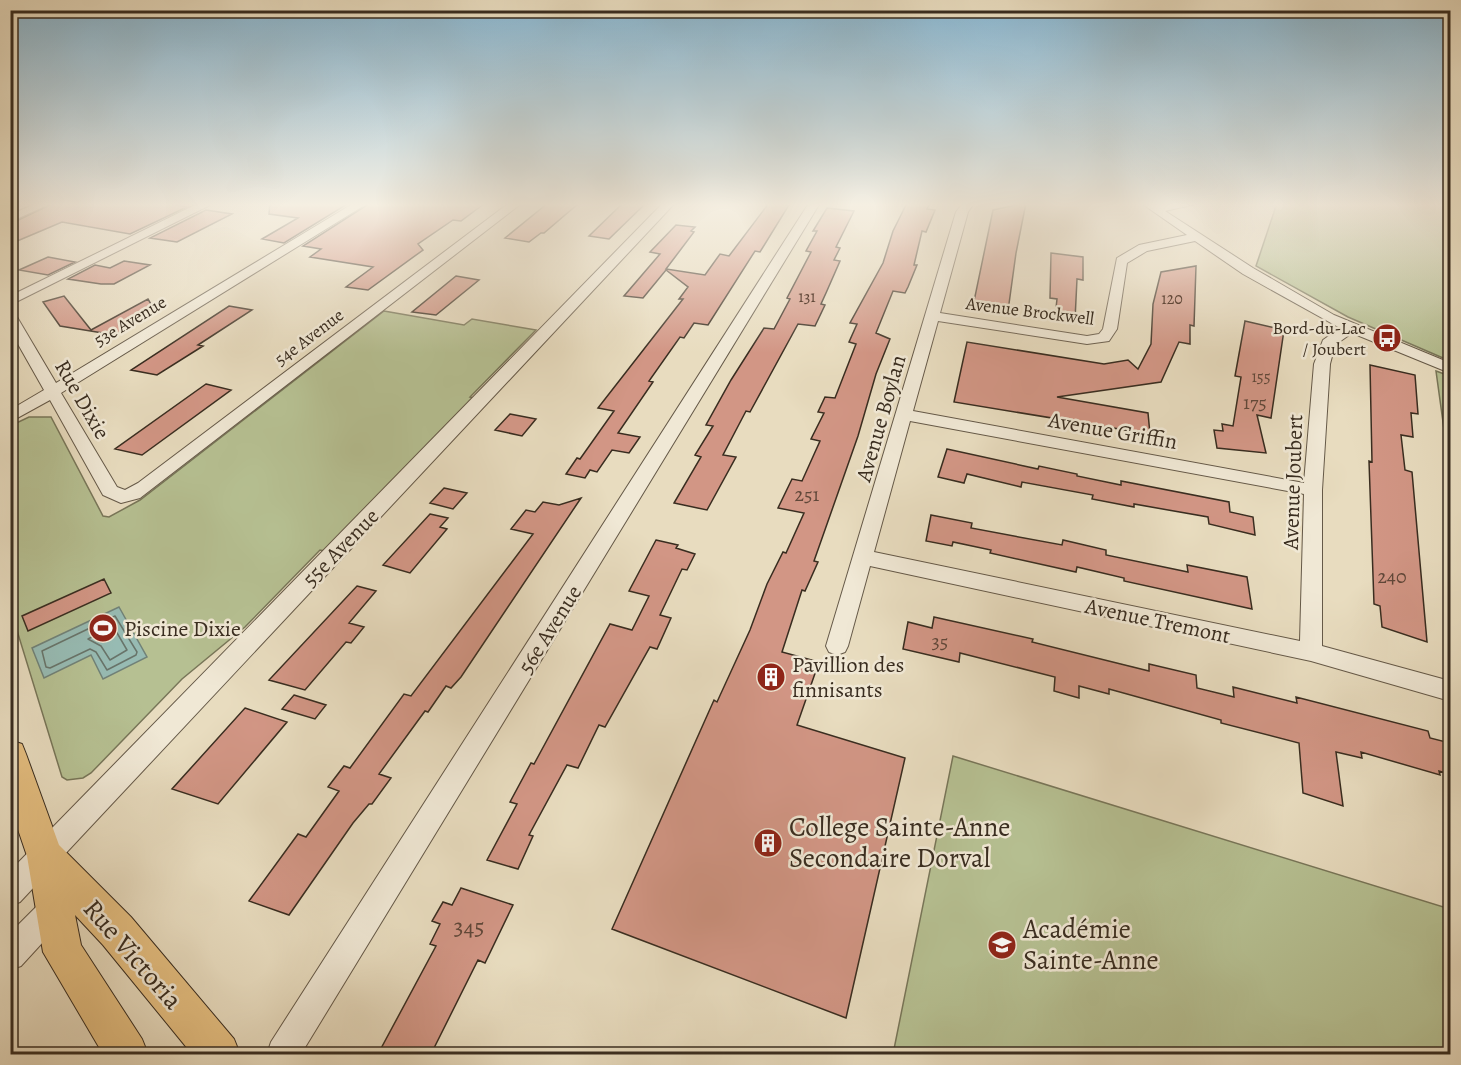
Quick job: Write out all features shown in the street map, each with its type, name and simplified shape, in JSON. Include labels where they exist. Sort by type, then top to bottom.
[{"type":"main road","name":"Rue Victoria","points":[[10,754],[34,832],[65,897],[63,952],[127,1054]]},
{"type":"main road","name":"Rue Victoria","points":[[65,897],[117,931],[219,1054]]},
{"type":"street","points":[[10,301],[108,253]]},
{"type":"street","name":"53e Avenue","points":[[10,417],[281,253]]},
{"type":"street","name":"54e Avenue","points":[[121,497],[134,493],[149,483],[452,253]]},
{"type":"street","name":"55e Avenue","points":[[10,892],[622,253]]},
{"type":"street","name":"56e Avenue","points":[[283,1054],[784,253]]},
{"type":"street","name":"Avenue Boylan","points":[[837,646],[951,253]]},
{"type":"street","name":"Avenue Brockwell","points":[[934,316],[1088,340],[1104,338],[1110,329],[1121,261],[1135,253]]},
{"type":"street","points":[[1221,253],[1269,284],[1351,328],[1450,368]]},
{"type":"street","name":"Rue Dixie","points":[[10,317],[110,491],[121,497]]},
{"type":"street","name":"Avenue Joubert","points":[[1311,652],[1313,490],[1324,354],[1328,343],[1351,328]]},
{"type":"street","name":"Avenue Griffin","points":[[905,415],[1313,490]]},
{"type":"street","name":"Avenue Tremont","points":[[863,557],[1311,652],[1450,691]]},
{"type":"street","points":[[10,955],[65,897]]},
{"type":"green space","points":[[1260,253],[1450,253],[1450,361],[1348,317],[1256,266]]},
{"type":"green space","points":[[384,311],[464,325],[472,319],[536,330],[470,397],[474,398],[325,551],[320,550],[245,627],[182,679],[91,773],[83,778],[67,780],[62,777],[11,611],[10,426],[29,417],[51,417],[103,516],[109,517],[140,500]]},
{"type":"green space","points":[[1436,371],[1450,376],[1450,473]]},
{"type":"green space","points":[[953,756],[1450,909],[1450,1054],[893,1054]]},
{"type":"water","name":"Piscine Dixie","points":[[119,607],[147,657],[103,679],[91,655],[44,678],[32,648]]},
{"type":"building","points":[[316,253],[419,253],[368,290],[346,287],[373,267],[310,257]]},
{"type":"building","points":[[654,253],[678,253],[666,269],[705,275],[720,254],[729,256],[731,253],[754,253],[708,325],[694,323],[684,338],[680,337],[649,381],[653,382],[618,433],[640,437],[629,453],[612,450],[597,472],[590,470],[585,478],[566,474],[577,458],[580,459],[614,411],[598,408],[683,299],[679,299],[688,287],[666,270],[643,298],[624,296],[660,254]]},
{"type":"building","points":[[811,253],[838,253],[834,260],[840,261],[821,304],[825,305],[815,326],[798,324],[750,412],[746,411],[723,455],[736,457],[707,510],[674,503],[701,457],[695,455],[713,426],[706,425],[764,328],[774,329],[790,299],[787,298]]},
{"type":"building","name":"College Sainte-Anne Secondaire Dorval","points":[[886,253],[917,253],[914,265],[917,265],[905,293],[893,291],[876,333],[890,339],[876,374],[858,436],[814,561],[818,562],[805,591],[802,590],[782,652],[819,662],[797,725],[905,758],[846,1018],[612,929],[714,700],[717,702],[750,630],[767,584],[783,552],[786,553],[804,513],[778,508],[792,479],[802,481],[820,441],[811,439],[824,413],[818,412],[825,397],[835,398],[856,344],[849,342],[857,324],[850,323],[883,263]]},
{"type":"building","points":[[984,253],[1016,253],[1008,311],[973,306]]},
{"type":"building","points":[[1051,253],[1083,257],[1083,280],[1077,279],[1075,320],[1055,317],[1057,299],[1050,298]]},
{"type":"building","points":[[48,257],[75,262],[48,275],[19,270]]},
{"type":"building","points":[[124,261],[150,265],[114,284],[68,279],[95,265],[110,268]]},
{"type":"building","points":[[1196,266],[1194,326],[1190,325],[1190,344],[1179,342],[1161,382],[1057,397],[1148,413],[1150,434],[954,402],[967,342],[1104,364],[1128,360],[1138,369],[1151,344],[1153,304],[1161,272]]},
{"type":"building","points":[[456,276],[479,280],[436,315],[412,312]]},
{"type":"building","points":[[64,296],[91,330],[148,299],[155,311],[115,335],[60,326],[43,302]]},
{"type":"building","points":[[229,306],[252,310],[198,345],[203,346],[157,375],[131,370]]},
{"type":"building","points":[[1245,321],[1284,330],[1271,418],[1257,415],[1266,453],[1217,448],[1214,430],[1223,431],[1222,424],[1233,426],[1241,377],[1235,376]]},
{"type":"building","points":[[1370,365],[1415,375],[1418,414],[1411,413],[1413,437],[1401,435],[1405,470],[1412,472],[1427,642],[1382,627],[1380,606],[1374,604],[1369,461],[1372,462]]},
{"type":"building","points":[[206,384],[231,390],[142,455],[115,449]]},
{"type":"building","points":[[510,414],[536,419],[522,436],[495,430]]},
{"type":"building","points":[[947,449],[1038,469],[1039,466],[1121,485],[1121,481],[1229,502],[1230,512],[1253,517],[1255,535],[1209,524],[1208,517],[1134,504],[1134,507],[1092,499],[1093,495],[1022,482],[1021,487],[967,474],[964,483],[938,477]]},
{"type":"building","points":[[444,488],[467,493],[453,509],[430,503]]},
{"type":"building","points":[[581,498],[461,677],[451,688],[446,686],[379,774],[391,778],[372,804],[369,804],[353,823],[289,915],[249,901],[298,834],[306,837],[339,791],[328,787],[344,766],[350,768],[404,694],[411,696],[533,534],[511,529],[526,510],[535,512],[543,502],[559,505]]},
{"type":"building","points":[[430,514],[448,518],[440,527],[447,529],[410,573],[383,565]]},
{"type":"building","points":[[931,515],[972,523],[971,528],[1062,545],[1063,540],[1106,550],[1106,555],[1188,572],[1187,565],[1247,577],[1252,609],[1124,581],[1124,578],[1077,567],[1076,572],[990,553],[991,550],[953,542],[952,546],[926,541]]},
{"type":"building","points":[[656,540],[678,545],[676,548],[695,554],[687,570],[682,569],[660,615],[671,618],[657,649],[650,647],[605,727],[599,725],[578,768],[567,765],[529,835],[533,836],[518,869],[487,860],[517,804],[510,802],[531,763],[534,764],[610,624],[632,630],[649,596],[629,591]]},
{"type":"building","points":[[104,579],[111,593],[28,631],[22,616]]},
{"type":"building","points":[[357,586],[376,591],[349,623],[364,627],[351,643],[346,642],[305,690],[269,680]]},
{"type":"building","points":[[934,617],[1033,639],[1032,642],[1149,671],[1149,664],[1196,675],[1197,688],[1234,697],[1233,687],[1297,703],[1296,697],[1428,731],[1430,738],[1450,743],[1450,774],[1439,771],[1440,775],[1361,752],[1362,758],[1336,752],[1343,806],[1303,793],[1299,743],[1221,723],[1221,720],[1109,689],[1109,694],[1079,686],[1079,698],[1054,691],[1055,677],[960,653],[959,662],[903,649],[908,622],[932,628]]},
{"type":"building","points":[[294,695],[326,705],[315,719],[282,709]]},
{"type":"building","points":[[245,708],[287,722],[218,804],[172,789]]},
{"type":"building","points":[[461,888],[513,905],[485,963],[478,960],[431,1054],[378,1054],[436,946],[430,944],[440,924],[432,921],[443,902],[452,905]]},
{"type":"place","name":"Bord-du-Lac / Joubert","points":[[1387,338]]},
{"type":"place","name":"Piscine Dixie","points":[[103,628]]},
{"type":"place","name":"Pavillion des finnisants","points":[[771,677]]},
{"type":"place","name":"College Sainte-Anne Secondaire Dorval","points":[[768,843]]},
{"type":"place","name":"Académie Sainte-Anne","points":[[1002,945]]}]
